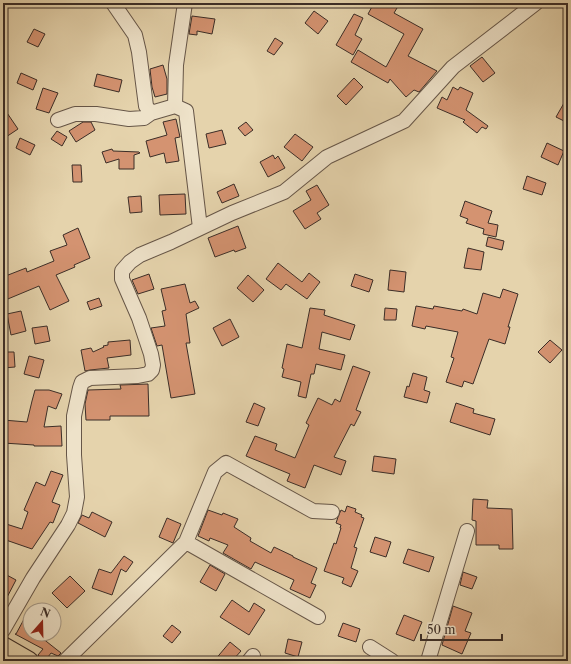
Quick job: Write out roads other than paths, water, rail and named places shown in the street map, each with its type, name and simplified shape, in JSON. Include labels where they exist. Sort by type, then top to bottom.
[{"type":"main road","points":[[3,646],[29,661]]},
{"type":"street","points":[[113,3],[134,35],[139,52],[146,106],[151,113]]},
{"type":"street","points":[[175,106],[176,65],[185,3]]},
{"type":"street","points":[[3,630],[33,578],[68,525],[75,509],[77,497],[74,455],[74,416],[82,382],[90,378],[138,376],[148,374],[152,370],[153,365],[151,354],[139,318],[122,278],[122,271],[130,262],[140,255],[284,192],[327,156],[404,121],[453,67],[536,3]]},
{"type":"street","points":[[58,120],[75,114],[96,114],[129,119],[144,118],[151,113],[175,106],[186,111],[200,228]]},
{"type":"street","points":[[65,661],[186,542],[216,472],[226,463],[313,511],[332,512]]},
{"type":"street","points":[[428,661],[467,531]]},
{"type":"street","points":[[186,542],[318,617]]},
{"type":"street","points":[[370,647],[392,661]]}]
